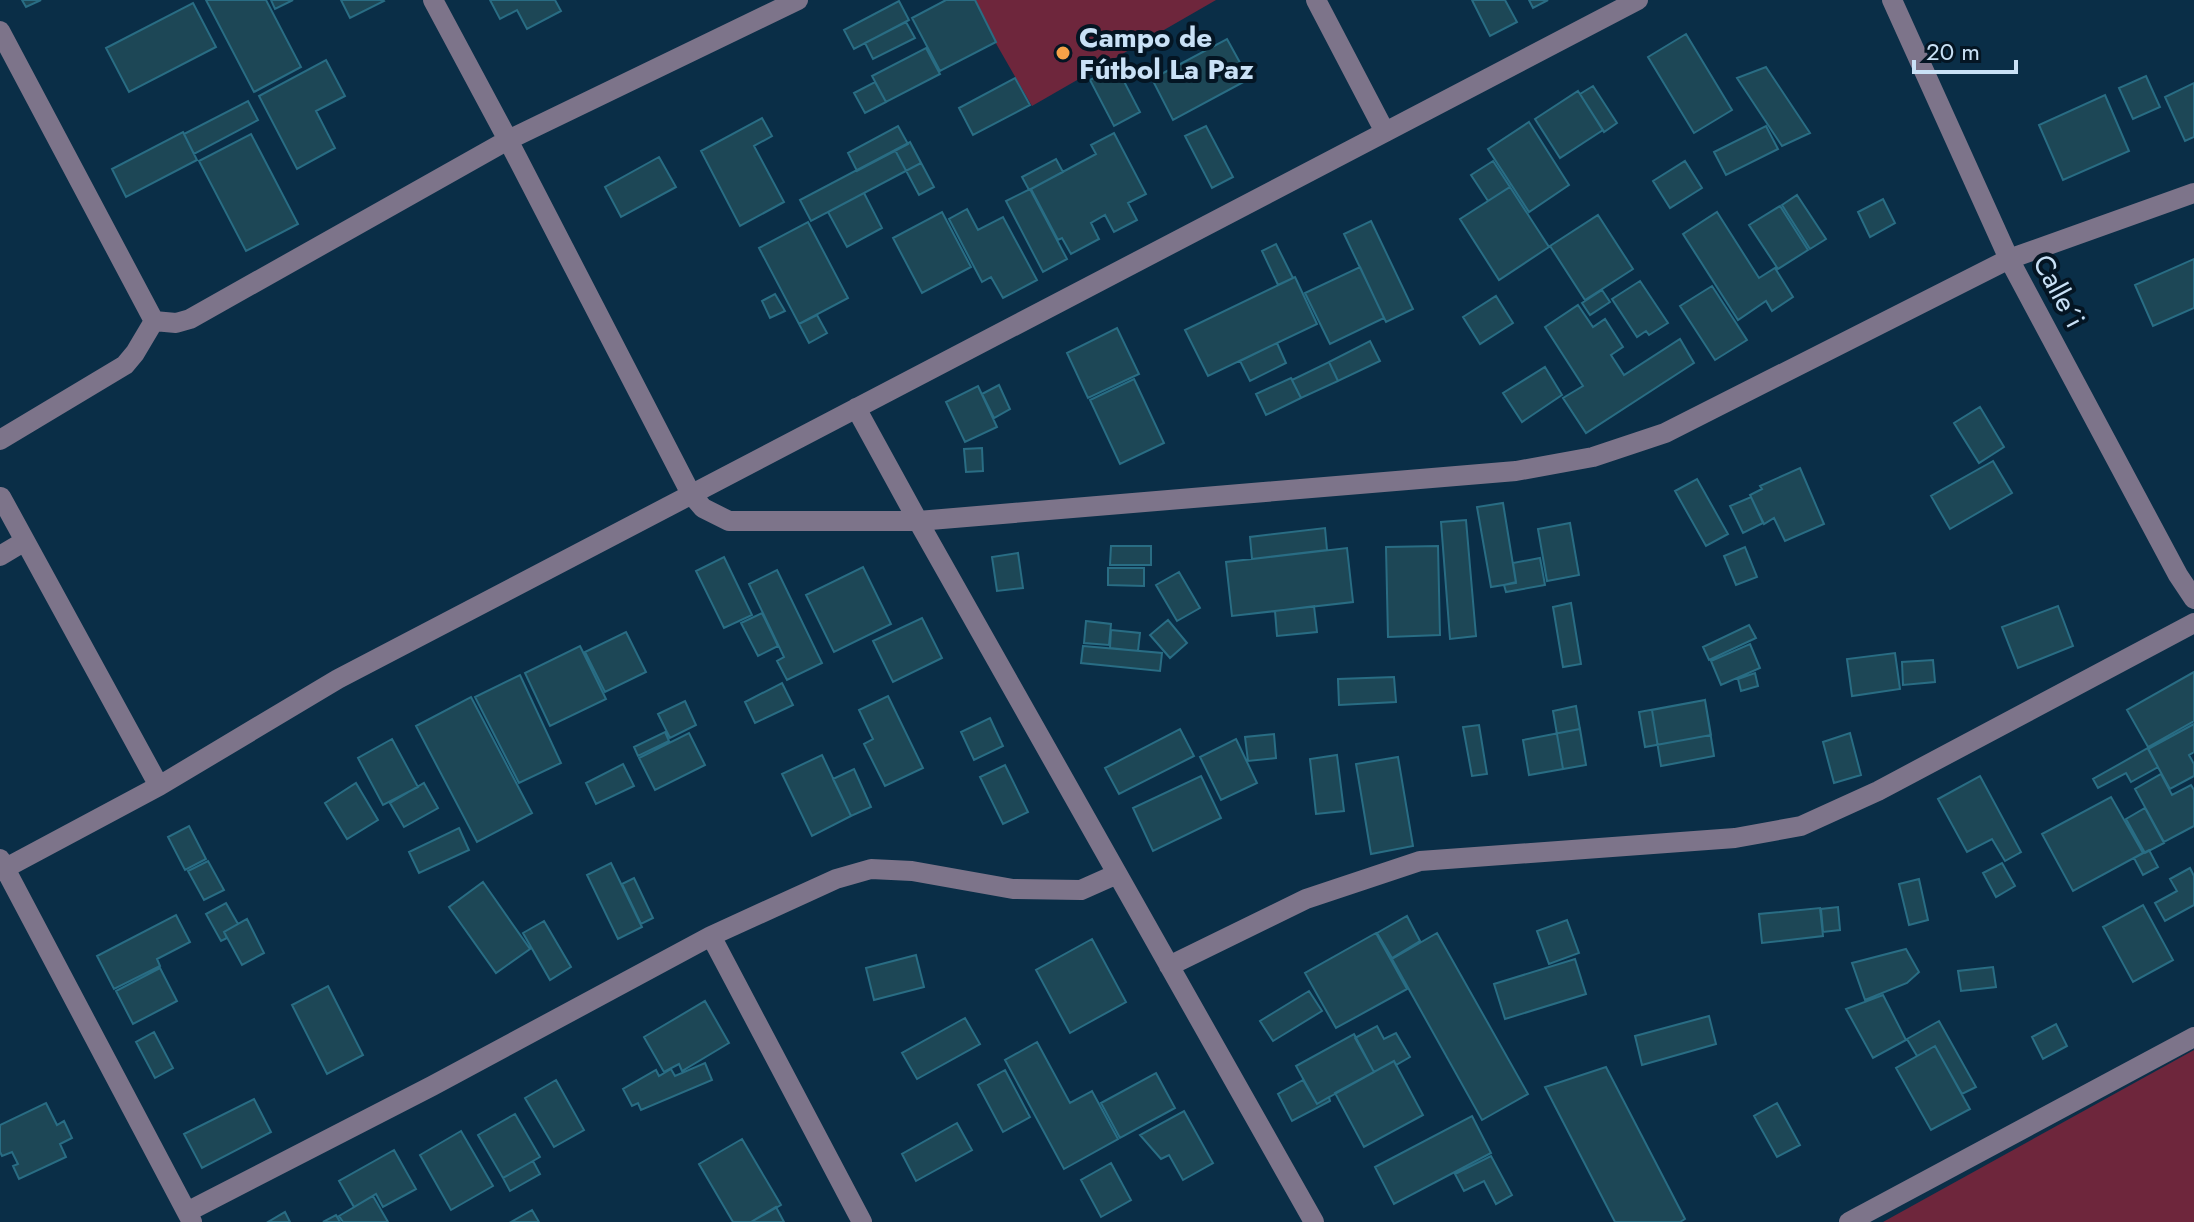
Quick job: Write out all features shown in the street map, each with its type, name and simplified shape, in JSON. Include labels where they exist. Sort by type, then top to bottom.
[{"type":"street","points":[[433,0],[691,494],[703,508],[729,521],[918,521],[1516,471],[1593,457],[1665,433],[2009,259],[2194,193]]},
{"type":"street","points":[[154,321],[176,323],[190,319],[508,140],[798,0]]},
{"type":"street","points":[[1316,0],[1385,132]]},
{"type":"street","points":[[1117,874],[1081,890],[1013,889],[912,871],[871,869],[836,879],[711,936],[190,1217],[2,866],[159,786],[338,679],[1638,0]]},
{"type":"street","name":"Calle´i","points":[[1892,0],[2009,259],[2186,575],[2194,599]]},
{"type":"street","points":[[0,31],[154,321]]},
{"type":"street","points":[[0,440],[125,365],[154,321]]},
{"type":"street","points":[[856,408],[1314,1222]]},
{"type":"street","points":[[1,497],[159,786]]},
{"type":"street","points":[[0,556],[25,541]]},
{"type":"street","points":[[1169,966],[1306,899],[1420,861],[1735,838],[1801,826],[1878,791],[2194,623]]},
{"type":"street","points":[[711,936],[862,1222]]},
{"type":"street","points":[[1849,1222],[2194,1037]]},
{"type":"shaded area","name":"Campo de Fútbol La Paz","points":[[971,0],[1216,0],[1032,106]]},
{"type":"shaded area","points":[[2194,1050],[2194,1222],[1883,1222]]},
{"type":"building","points":[[22,0],[41,0],[26,7]]},
{"type":"building","points":[[206,0],[266,0],[301,67],[254,92]]},
{"type":"building","points":[[271,0],[293,0],[275,9]]},
{"type":"building","points":[[341,0],[383,0],[384,1],[350,18]]},
{"type":"building","points":[[490,0],[555,0],[561,11],[527,29],[517,10],[500,19]]},
{"type":"building","points":[[946,0],[975,0],[996,42],[940,71],[912,18]]},
{"type":"building","points":[[1472,0],[1505,0],[1517,22],[1490,36]]},
{"type":"building","points":[[1529,0],[1548,0],[1533,8]]},
{"type":"building","points":[[899,1],[909,20],[854,49],[844,30]]},
{"type":"building","points":[[193,3],[216,47],[129,92],[106,48]]},
{"type":"building","points":[[906,22],[915,38],[873,59],[865,43]]},
{"type":"building","points":[[1686,34],[1732,110],[1694,133],[1648,57]]},
{"type":"building","points":[[1227,39],[1249,79],[1173,120],[1152,79]]},
{"type":"building","points":[[926,48],[940,74],[886,102],[872,76]]},
{"type":"building","points":[[326,60],[345,96],[316,111],[335,148],[297,169],[259,96]]},
{"type":"building","points":[[1116,66],[1140,112],[1114,126],[1090,80]]},
{"type":"building","points":[[1766,67],[1810,133],[1782,146],[1737,78]]},
{"type":"building","points":[[2146,76],[2160,107],[2133,119],[2119,88]]},
{"type":"building","points":[[1015,78],[1030,105],[973,135],[959,108]]},
{"type":"building","points":[[875,82],[886,102],[865,113],[854,93]]},
{"type":"building","points":[[2194,83],[2194,137],[2185,141],[2165,97]]},
{"type":"building","points":[[1593,86],[1617,123],[1604,132],[1580,94]]},
{"type":"building","points":[[1578,91],[1603,130],[1560,158],[1535,119]]},
{"type":"building","points":[[2105,95],[2129,151],[2063,180],[2039,125]]},
{"type":"building","points":[[248,101],[258,120],[194,154],[184,134]]},
{"type":"building","points":[[762,118],[772,136],[754,146],[784,202],[740,226],[701,151]]},
{"type":"building","points":[[1529,122],[1569,185],[1529,212],[1488,149]]},
{"type":"building","points":[[898,126],[908,144],[857,171],[848,153]]},
{"type":"building","points":[[1206,126],[1233,177],[1212,188],[1185,136]]},
{"type":"building","points":[[1766,126],[1778,149],[1726,175],[1714,152]]},
{"type":"building","points":[[183,132],[197,160],[126,197],[112,169]]},
{"type":"building","points":[[1114,133],[1146,194],[1128,203],[1137,220],[1114,232],[1105,215],[1091,223],[1099,239],[1071,254],[1062,238],[1058,240],[1031,189],[1096,154],[1091,145]]},
{"type":"building","points":[[251,134],[298,224],[246,251],[199,161]]},
{"type":"building","points":[[910,142],[934,187],[919,195],[895,150]]},
{"type":"building","points":[[910,142],[921,163],[811,221],[800,200]]},
{"type":"building","points":[[659,157],[676,187],[621,217],[605,187]]},
{"type":"building","points":[[1056,159],[1063,172],[1029,190],[1022,177]]},
{"type":"building","points":[[1493,161],[1510,187],[1488,201],[1471,175]]},
{"type":"building","points":[[1685,161],[1702,188],[1670,208],[1653,181]]},
{"type":"building","points":[[1510,187],[1549,247],[1499,280],[1460,219]]},
{"type":"building","points":[[1030,189],[1067,259],[1043,272],[1006,201]]},
{"type":"building","points":[[864,193],[882,228],[847,247],[828,212]]},
{"type":"building","points":[[1797,195],[1826,239],[1810,249],[1782,205]]},
{"type":"building","points":[[1883,199],[1895,223],[1870,237],[1858,212]]},
{"type":"building","points":[[1780,206],[1808,250],[1778,269],[1749,225]]},
{"type":"building","points":[[967,209],[978,230],[1003,217],[1037,280],[1003,298],[991,277],[982,282],[949,219]]},
{"type":"building","points":[[942,212],[971,267],[922,293],[893,238]]},
{"type":"building","points":[[1717,212],[1759,278],[1775,268],[1793,297],[1772,311],[1766,301],[1738,320],[1683,234]]},
{"type":"building","points":[[1598,215],[1633,269],[1585,300],[1550,246]]},
{"type":"building","points":[[1371,221],[1413,309],[1386,322],[1344,234]]},
{"type":"building","points":[[808,222],[848,298],[799,324],[759,248]]},
{"type":"building","points":[[1276,244],[1293,278],[1278,285],[1262,251]]},
{"type":"building","points":[[2194,259],[2194,308],[2153,326],[2135,285]]},
{"type":"building","points":[[1360,267],[1384,318],[1330,344],[1305,293]]},
{"type":"building","points":[[1295,277],[1317,324],[1208,376],[1185,330]]},
{"type":"building","points":[[1640,281],[1668,323],[1649,335],[1646,331],[1637,337],[1612,299]]},
{"type":"building","points":[[1712,286],[1747,340],[1715,360],[1680,306]]},
{"type":"building","points":[[1602,290],[1610,302],[1590,315],[1582,303]]},
{"type":"building","points":[[775,294],[785,311],[770,318],[762,301]]},
{"type":"building","points":[[1496,296],[1513,323],[1480,344],[1463,317]]},
{"type":"building","points":[[1578,305],[1593,327],[1605,319],[1623,347],[1611,355],[1624,375],[1680,339],[1694,363],[1586,433],[1563,398],[1583,386],[1545,327]]},
{"type":"building","points":[[817,315],[827,333],[809,343],[799,324]]},
{"type":"building","points":[[1117,328],[1139,374],[1088,398],[1067,353]]},
{"type":"building","points":[[1370,341],[1380,361],[1338,381],[1329,362]]},
{"type":"building","points":[[1277,343],[1286,363],[1250,381],[1240,361]]},
{"type":"building","points":[[1329,362],[1338,381],[1301,398],[1292,380]]},
{"type":"building","points":[[1545,367],[1562,395],[1522,422],[1503,393]]},
{"type":"building","points":[[1291,378],[1301,398],[1266,415],[1256,394]]},
{"type":"building","points":[[1134,379],[1164,443],[1120,464],[1090,400]]},
{"type":"building","points":[[999,385],[1010,409],[994,418],[982,394]]},
{"type":"building","points":[[978,386],[997,427],[965,442],[946,402]]},
{"type":"building","points":[[1980,407],[2004,447],[1979,463],[1954,423]]},
{"type":"building","points":[[982,448],[983,471],[966,472],[964,449]]},
{"type":"building","points":[[1993,461],[2012,493],[1950,529],[1931,496]]},
{"type":"building","points":[[1800,468],[1824,524],[1785,541],[1774,518],[1764,524],[1750,495],[1762,489],[1760,486]]},
{"type":"building","points":[[1697,479],[1728,534],[1706,546],[1675,491]]},
{"type":"building","points":[[1751,497],[1763,523],[1743,533],[1730,506]]},
{"type":"building","points":[[1503,503],[1516,583],[1491,587],[1477,507]]},
{"type":"building","points":[[1466,520],[1476,636],[1450,639],[1441,522]]},
{"type":"building","points":[[1570,523],[1579,575],[1547,581],[1538,529]]},
{"type":"building","points":[[1325,528],[1327,550],[1252,559],[1250,537]]},
{"type":"building","points":[[1111,546],[1151,546],[1151,565],[1110,565]]},
{"type":"building","points":[[1438,546],[1440,635],[1388,637],[1386,547]]},
{"type":"building","points":[[1745,547],[1757,577],[1736,585],[1724,556]]},
{"type":"building","points":[[1347,548],[1353,602],[1232,616],[1226,562]]},
{"type":"building","points":[[1018,553],[1023,588],[997,591],[992,557]]},
{"type":"building","points":[[724,557],[752,615],[724,628],[696,571]]},
{"type":"building","points":[[1540,558],[1545,585],[1506,592],[1504,585],[1516,582],[1513,563]]},
{"type":"building","points":[[863,567],[891,624],[834,652],[806,595]]},
{"type":"building","points":[[1108,568],[1144,568],[1144,586],[1108,585]]},
{"type":"building","points":[[777,570],[822,663],[787,680],[777,661],[784,657],[749,584]]},
{"type":"building","points":[[1179,572],[1200,608],[1177,621],[1156,585]]},
{"type":"building","points":[[1571,603],[1581,664],[1563,667],[1553,607]]},
{"type":"building","points":[[1314,606],[1317,632],[1277,636],[1275,611]]},
{"type":"building","points":[[2058,606],[2073,646],[2018,668],[2002,627]]},
{"type":"building","points":[[762,613],[778,646],[758,656],[741,623]]},
{"type":"building","points":[[922,618],[942,658],[893,682],[873,641]]},
{"type":"building","points":[[1168,620],[1187,643],[1170,658],[1150,635]]},
{"type":"building","points":[[1086,621],[1111,624],[1109,645],[1084,643]]},
{"type":"building","points":[[1749,625],[1756,638],[1709,660],[1703,647]]},
{"type":"building","points":[[1111,630],[1140,633],[1138,651],[1110,648]]},
{"type":"building","points":[[626,632],[646,672],[605,692],[585,652]]},
{"type":"building","points":[[1750,644],[1760,668],[1721,685],[1711,661]]},
{"type":"building","points":[[580,646],[606,699],[550,726],[525,673]]},
{"type":"building","points":[[1083,646],[1162,653],[1160,671],[1081,663]]},
{"type":"building","points":[[1895,653],[1900,689],[1852,696],[1847,659]]},
{"type":"building","points":[[1933,660],[1935,682],[1903,685],[1902,662]]},
{"type":"building","points":[[2194,672],[2194,721],[2148,747],[2127,710]]},
{"type":"building","points":[[1755,673],[1758,686],[1741,691],[1738,679]]},
{"type":"building","points":[[520,675],[561,763],[519,783],[475,697]]},
{"type":"building","points":[[1394,677],[1396,702],[1339,705],[1338,679]]},
{"type":"building","points":[[782,683],[793,705],[755,723],[745,702]]},
{"type":"building","points":[[888,696],[923,768],[885,786],[864,744],[873,739],[859,710]]},
{"type":"building","points":[[471,697],[532,813],[477,842],[416,726]]},
{"type":"building","points":[[1705,700],[1711,735],[1645,747],[1639,712]]},
{"type":"building","points":[[1705,700],[1714,756],[1661,766],[1652,710]]},
{"type":"building","points":[[685,701],[696,725],[670,738],[658,714]]},
{"type":"building","points":[[1576,706],[1586,765],[1563,769],[1553,711]]},
{"type":"building","points":[[990,718],[1003,746],[974,760],[961,732]]},
{"type":"building","points":[[2194,724],[2194,752],[2189,755],[2194,764],[2194,776],[2170,789],[2148,749]]},
{"type":"building","points":[[1479,725],[1487,774],[1472,776],[1463,727]]},
{"type":"building","points":[[1180,729],[1194,756],[1119,794],[1105,768]]},
{"type":"building","points":[[1580,729],[1586,765],[1529,775],[1523,740]]},
{"type":"building","points":[[665,732],[669,741],[638,756],[634,747]]},
{"type":"building","points":[[689,733],[705,765],[655,790],[639,758]]},
{"type":"building","points":[[1850,733],[1861,775],[1834,783],[1823,742]]},
{"type":"building","points":[[1274,734],[1276,758],[1248,761],[1245,737]]},
{"type":"building","points":[[392,739],[418,787],[383,805],[358,758]]},
{"type":"building","points":[[1236,739],[1257,783],[1221,800],[1200,757]]},
{"type":"building","points":[[2148,748],[2158,767],[2131,782],[2126,773],[2098,788],[2093,779]]},
{"type":"building","points":[[822,755],[851,816],[812,836],[782,774]]},
{"type":"building","points":[[1337,755],[1344,811],[1316,814],[1310,759]]},
{"type":"building","points":[[1398,757],[1413,846],[1371,854],[1356,764]]},
{"type":"building","points":[[623,764],[634,786],[596,804],[586,783]]},
{"type":"building","points":[[1005,765],[1028,812],[1003,824],[980,777]]},
{"type":"building","points":[[854,769],[871,807],[851,816],[833,779]]},
{"type":"building","points":[[2161,774],[2172,795],[2191,785],[2194,790],[2194,826],[2164,842],[2135,789]]},
{"type":"building","points":[[1201,776],[1221,818],[1153,851],[1133,808]]},
{"type":"building","points":[[1980,776],[2021,852],[2005,861],[1992,839],[1967,852],[1938,799]]},
{"type":"building","points":[[356,783],[378,820],[347,839],[325,803]]},
{"type":"building","points":[[424,783],[438,808],[404,827],[390,803]]},
{"type":"building","points":[[2111,797],[2143,853],[2073,891],[2042,834]]},
{"type":"building","points":[[2145,808],[2164,843],[2145,853],[2126,819]]},
{"type":"building","points":[[189,826],[206,859],[185,870],[168,837]]},
{"type":"building","points":[[459,828],[469,850],[419,873],[409,852]]},
{"type":"building","points":[[2149,850],[2158,867],[2143,875],[2134,858]]},
{"type":"building","points":[[208,861],[224,890],[204,900],[188,871]]},
{"type":"building","points":[[611,863],[642,927],[618,939],[587,875]]},
{"type":"building","points":[[2002,863],[2015,886],[1996,897],[1983,873]]},
{"type":"building","points":[[2190,868],[2194,876],[2194,905],[2165,921],[2155,903],[2177,891],[2170,879]]},
{"type":"building","points":[[634,878],[653,918],[641,924],[622,884]]},
{"type":"building","points":[[1919,879],[1928,920],[1909,925],[1899,884]]},
{"type":"building","points":[[483,882],[530,949],[496,973],[449,907]]},
{"type":"building","points":[[226,903],[238,924],[224,932],[227,938],[221,941],[206,914]]},
{"type":"building","points":[[2143,905],[2173,960],[2133,982],[2103,927]]},
{"type":"building","points":[[1838,907],[1840,930],[1823,932],[1821,909]]},
{"type":"building","points":[[1820,908],[1823,936],[1762,943],[1759,914]]},
{"type":"building","points":[[176,915],[190,942],[157,959],[160,966],[114,989],[97,956]]},
{"type":"building","points":[[1407,916],[1420,941],[1392,958],[1377,933]]},
{"type":"building","points":[[247,919],[264,953],[242,965],[224,932]]},
{"type":"building","points":[[1567,920],[1579,953],[1549,964],[1537,931]]},
{"type":"building","points":[[544,921],[571,967],[550,980],[523,933]]},
{"type":"building","points":[[1376,933],[1407,989],[1336,1028],[1305,973]]},
{"type":"building","points":[[1437,933],[1528,1094],[1482,1120],[1392,959]]},
{"type":"building","points":[[1092,939],[1126,1002],[1070,1033],[1036,970]]},
{"type":"building","points":[[1906,949],[1919,972],[1907,983],[1865,1000],[1852,963]]},
{"type":"building","points":[[916,955],[924,987],[874,1000],[866,968]]},
{"type":"building","points":[[1575,959],[1586,994],[1505,1019],[1494,984]]},
{"type":"building","points":[[1993,967],[1996,987],[1961,991],[1958,971]]},
{"type":"building","points":[[160,968],[177,1001],[133,1024],[116,991]]},
{"type":"building","points":[[328,986],[363,1055],[327,1074],[292,1005]]},
{"type":"building","points":[[1309,991],[1322,1011],[1273,1041],[1260,1021]]},
{"type":"building","points":[[1883,995],[1906,1040],[1873,1058],[1846,1009]]},
{"type":"building","points":[[705,1001],[729,1043],[682,1071],[679,1064],[664,1072],[644,1037]]},
{"type":"building","points":[[1709,1016],[1716,1044],[1642,1065],[1635,1036]]},
{"type":"building","points":[[965,1018],[980,1044],[917,1079],[902,1053]]},
{"type":"building","points":[[1939,1021],[1976,1087],[1962,1094],[1935,1046],[1917,1056],[1907,1039]]},
{"type":"building","points":[[2056,1024],[2067,1046],[2043,1059],[2032,1037]]},
{"type":"building","points":[[1377,1026],[1384,1039],[1396,1033],[1410,1057],[1396,1065],[1394,1061],[1374,1072],[1355,1038]]},
{"type":"building","points":[[154,1032],[173,1068],[155,1078],[136,1042]]},
{"type":"building","points":[[1354,1034],[1374,1072],[1317,1104],[1296,1066]]},
{"type":"building","points":[[1037,1042],[1070,1103],[1092,1091],[1118,1139],[1064,1169],[1005,1060]]},
{"type":"building","points":[[1935,1046],[1970,1109],[1931,1130],[1896,1068]]},
{"type":"building","points":[[1394,1061],[1423,1115],[1364,1147],[1335,1093]]},
{"type":"building","points":[[705,1063],[712,1080],[641,1110],[638,1103],[632,1106],[623,1089],[656,1070],[659,1076],[671,1069],[675,1076]]},
{"type":"building","points":[[1606,1067],[1685,1219],[1680,1222],[1615,1222],[1545,1087]]},
{"type":"building","points":[[1005,1070],[1030,1117],[1003,1132],[978,1085]]},
{"type":"building","points":[[1156,1073],[1175,1108],[1120,1138],[1101,1103]]},
{"type":"building","points":[[556,1080],[584,1130],[554,1147],[525,1098]]},
{"type":"building","points":[[1303,1080],[1317,1104],[1329,1097],[1330,1101],[1292,1121],[1278,1094]]},
{"type":"building","points":[[254,1099],[271,1132],[202,1168],[184,1134]]},
{"type":"building","points":[[46,1103],[57,1125],[64,1121],[72,1138],[60,1144],[66,1157],[19,1179],[13,1166],[18,1164],[12,1152],[2,1156],[0,1152],[0,1125]]},
{"type":"building","points":[[1777,1103],[1800,1145],[1777,1157],[1754,1116]]},
{"type":"building","points":[[1184,1111],[1213,1163],[1183,1180],[1169,1155],[1161,1159],[1140,1135]]},
{"type":"building","points":[[515,1114],[540,1157],[503,1178],[478,1135]]},
{"type":"building","points":[[1472,1116],[1491,1153],[1394,1204],[1375,1167]]},
{"type":"building","points":[[957,1123],[972,1150],[916,1181],[902,1154]]},
{"type":"building","points":[[461,1131],[493,1186],[451,1210],[420,1155]]},
{"type":"building","points":[[742,1139],[781,1205],[751,1222],[733,1222],[699,1164]]},
{"type":"building","points":[[394,1150],[416,1189],[383,1207],[376,1194],[354,1207],[339,1181]]},
{"type":"building","points":[[1491,1156],[1512,1195],[1496,1204],[1484,1181],[1464,1191],[1455,1174]]},
{"type":"building","points":[[533,1161],[540,1174],[510,1191],[503,1178]]},
{"type":"building","points":[[1111,1163],[1131,1200],[1101,1217],[1081,1180]]},
{"type":"building","points":[[373,1196],[388,1222],[343,1222],[339,1216]]},
{"type":"building","points":[[776,1207],[784,1222],[751,1222]]},
{"type":"building","points":[[532,1210],[539,1222],[511,1222]]},
{"type":"building","points":[[285,1212],[290,1222],[268,1222]]},
{"type":"building","points":[[336,1215],[340,1222],[323,1222]]},
{"type":"place","name":"Campo de Fútbol La Paz","points":[[1063,53]]}]
